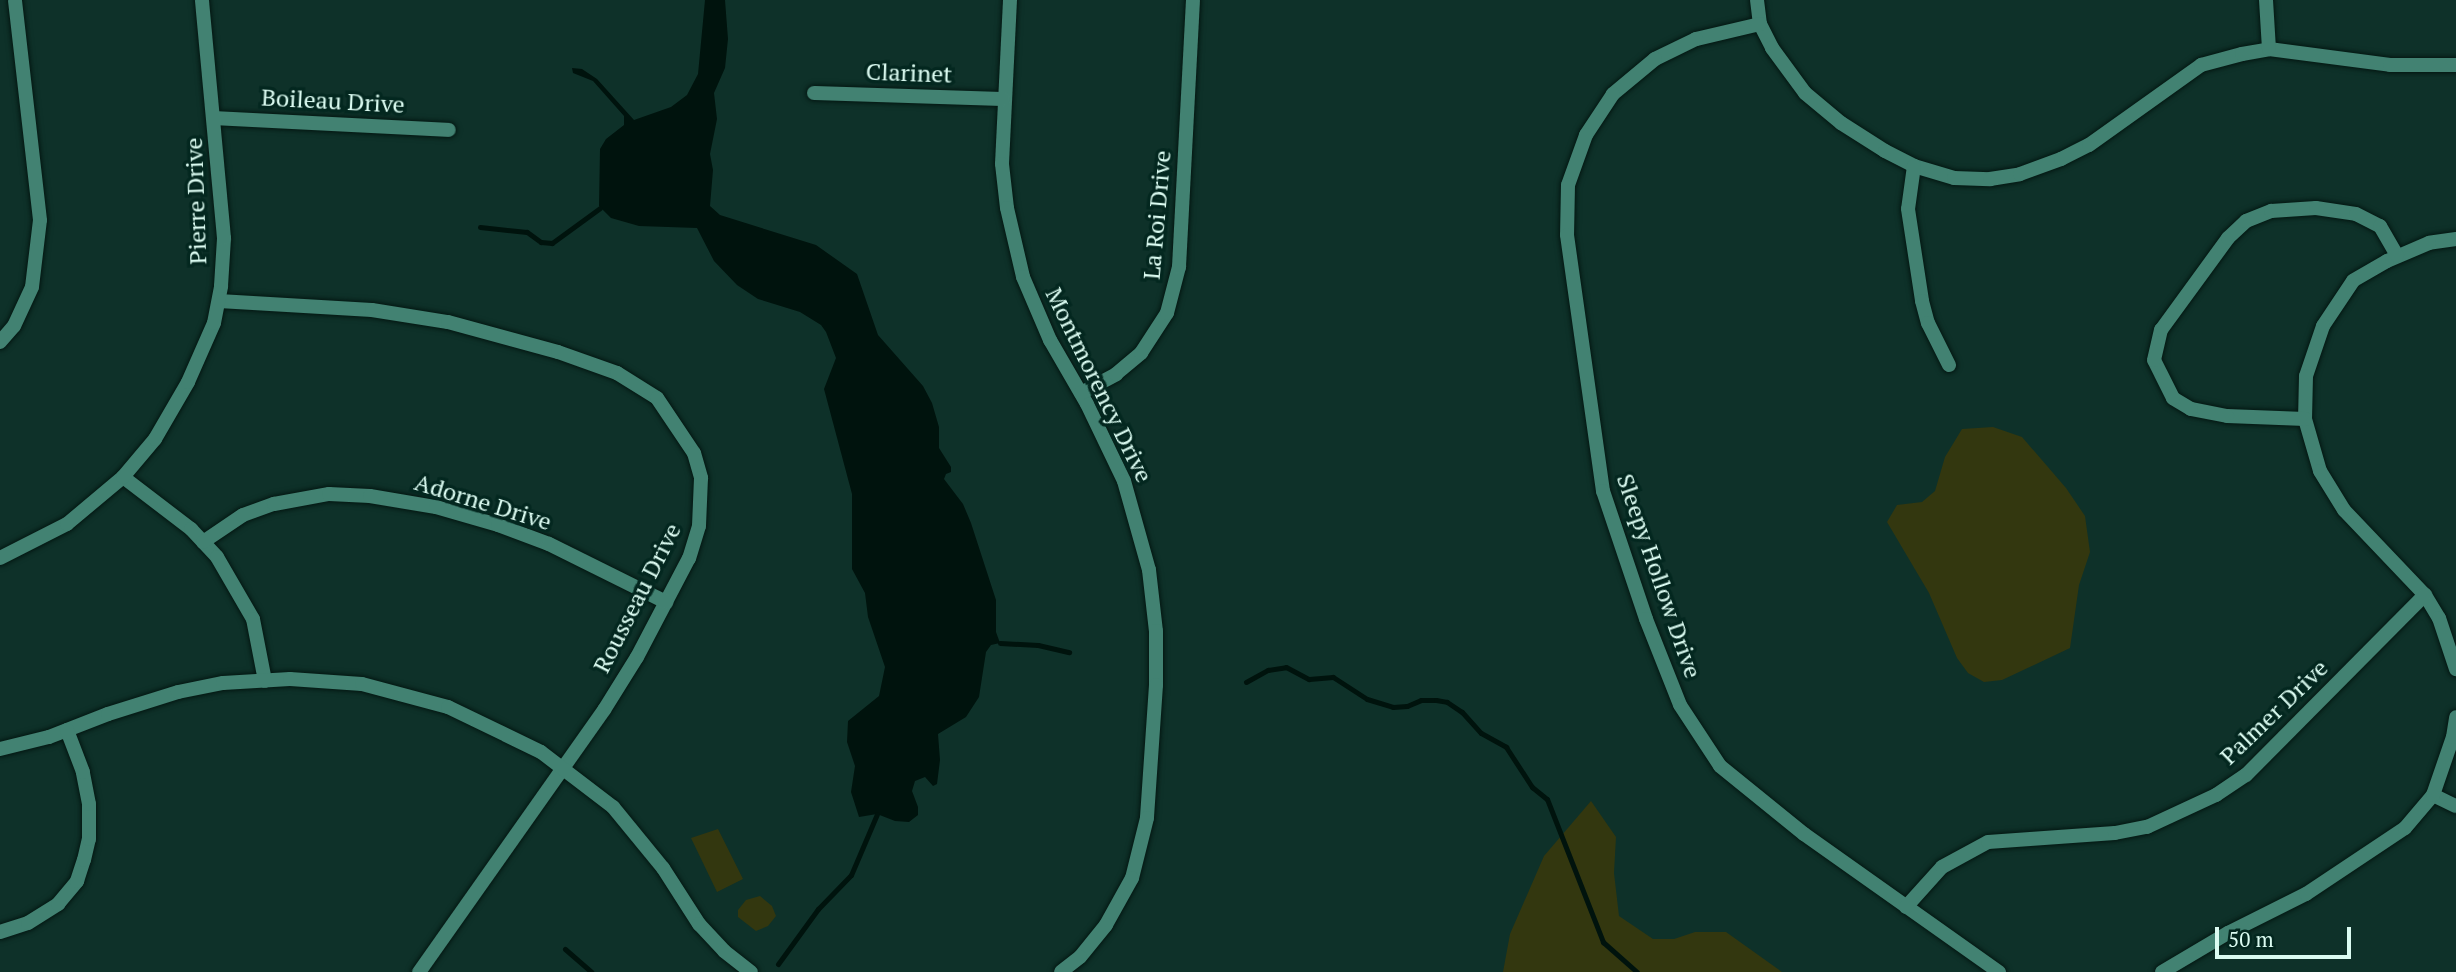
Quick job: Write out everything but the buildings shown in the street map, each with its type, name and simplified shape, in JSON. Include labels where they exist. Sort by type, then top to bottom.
[{"type":"street","points":[[0,342],[14,326],[32,287],[40,220],[15,0]]},
{"type":"street","name":"Pierre Drive","points":[[0,558],[67,524],[123,477],[155,439],[188,382],[214,323],[219,301],[224,238],[202,0]]},
{"type":"street","name":"Montmorency Drive","points":[[1010,0],[1003,99],[1003,175],[1007,208],[1023,277],[1050,340],[1081,393],[1124,481],[1149,570],[1156,631],[1156,685],[1147,818],[1132,878],[1106,925],[1080,957],[1060,972]]},
{"type":"street","name":"La Roi Drive","points":[[1081,393],[1116,374],[1141,353],[1167,313],[1179,267],[1193,0]]},
{"type":"street","points":[[1757,0],[1760,24],[1772,48],[1805,93],[1841,123],[1914,166],[1954,178],[1990,179],[2020,174],[2089,145],[2201,65],[2269,49],[2390,65],[2456,65]]},
{"type":"street","points":[[2266,0],[2269,49]]},
{"type":"street","points":[[0,19],[17,16]]},
{"type":"street","name":"Sleepy Hollow Drive","points":[[1760,24],[1696,39],[1655,59],[1613,94],[1586,135],[1568,186],[1567,235],[1603,491],[1646,619],[1680,705],[1720,766],[1754,795],[1999,972]]},
{"type":"street","name":"Clarinet","points":[[814,93],[1003,99]]},
{"type":"street","name":"Boileau Drive","points":[[215,118],[449,130]]},
{"type":"street","points":[[1914,166],[1908,209],[1922,301],[1928,323],[1950,365]]},
{"type":"street","points":[[2305,419],[2227,416],[2191,409],[2173,398],[2154,360],[2161,330],[2228,238],[2246,221],[2271,211],[2316,208],[2356,214],[2380,226],[2397,256]]},
{"type":"street","points":[[2456,239],[2429,243],[2397,256],[2353,281],[2323,326],[2306,376],[2305,419],[2320,471],[2344,510],[2425,595],[2439,618],[2456,669]]},
{"type":"street","name":"Rousseau Drive","points":[[219,301],[372,310],[448,321],[594,364],[617,373],[657,398],[694,453],[702,491],[699,526],[688,558],[638,657],[419,972]]},
{"type":"street","points":[[123,477],[204,542],[217,557],[253,620],[265,681]]},
{"type":"street","name":"Adorne Drive","points":[[204,542],[243,515],[274,504],[328,494],[370,496],[436,507],[498,525],[549,544],[666,602]]},
{"type":"street","name":"Palmer Drive","points":[[1906,906],[1942,867],[1988,842],[2115,834],[2147,827],[2216,794],[2246,775],[2425,595]]},
{"type":"street","points":[[0,749],[67,730],[178,692],[223,684],[265,681],[362,684],[448,707],[541,752],[613,807],[639,835],[699,924],[734,960],[751,972]]},
{"type":"street","points":[[2162,972],[2228,933],[2306,894],[2405,828],[2433,795],[2453,737],[2456,717]]},
{"type":"street","points":[[0,932],[28,923],[58,904],[77,881],[84,860],[89,839],[89,804],[83,772],[67,730]]},
{"type":"street","points":[[2433,795],[2456,806]]},
{"type":"street","points":[[1080,957],[1088,972]]},
{"type":"green space","points":[[1993,427],[2022,437],[2066,488],[2085,516],[2090,552],[2079,585],[2070,648],[2002,680],[1984,682],[1968,673],[1957,658],[1929,593],[1887,522],[1897,505],[1922,502],[1935,491],[1945,457],[1962,429]]},
{"type":"green space","points":[[1591,801],[1616,837],[1614,873],[1619,916],[1653,939],[1674,939],[1695,932],[1726,932],[1782,972],[1503,972],[1510,934],[1544,856]]},
{"type":"green space","points":[[718,829],[743,879],[717,892],[691,838]]},
{"type":"green space","points":[[760,896],[772,906],[776,916],[768,926],[756,931],[738,917],[738,910],[746,900]]},
{"type":"shaded area","points":[[705,0],[725,0],[728,39],[725,68],[714,93],[717,119],[710,154],[713,170],[710,206],[720,215],[816,245],[857,274],[878,335],[923,386],[932,403],[939,427],[939,448],[951,467],[951,472],[946,474],[944,479],[963,504],[996,600],[996,632],[1000,643],[991,645],[986,652],[979,697],[966,717],[938,734],[940,760],[937,784],[933,786],[925,777],[915,781],[912,791],[918,815],[909,822],[895,821],[877,814],[859,817],[851,792],[855,766],[847,742],[848,721],[879,696],[885,667],[868,617],[865,593],[852,569],[852,494],[824,389],[836,358],[826,332],[821,325],[800,312],[758,299],[737,285],[714,261],[697,228],[639,226],[611,218],[599,206],[600,149],[606,139],[624,125],[624,116],[593,81],[573,73],[572,68],[582,69],[597,79],[634,120],[671,107],[687,95],[698,74]]},
{"type":"waterway","points":[[480,227],[527,232],[541,242],[552,243],[600,208]]},
{"type":"waterway","points":[[1000,643],[1038,645],[1069,652]]},
{"type":"waterway","points":[[1246,682],[1268,670],[1286,667],[1309,679],[1333,677],[1367,699],[1393,707],[1407,706],[1421,700],[1436,700],[1447,702],[1462,712],[1481,733],[1506,747],[1532,787],[1547,799],[1603,942],[1637,972]]},
{"type":"waterway","points":[[778,964],[818,909],[851,875],[877,814]]},
{"type":"waterway","points":[[565,949],[591,972]]}]
